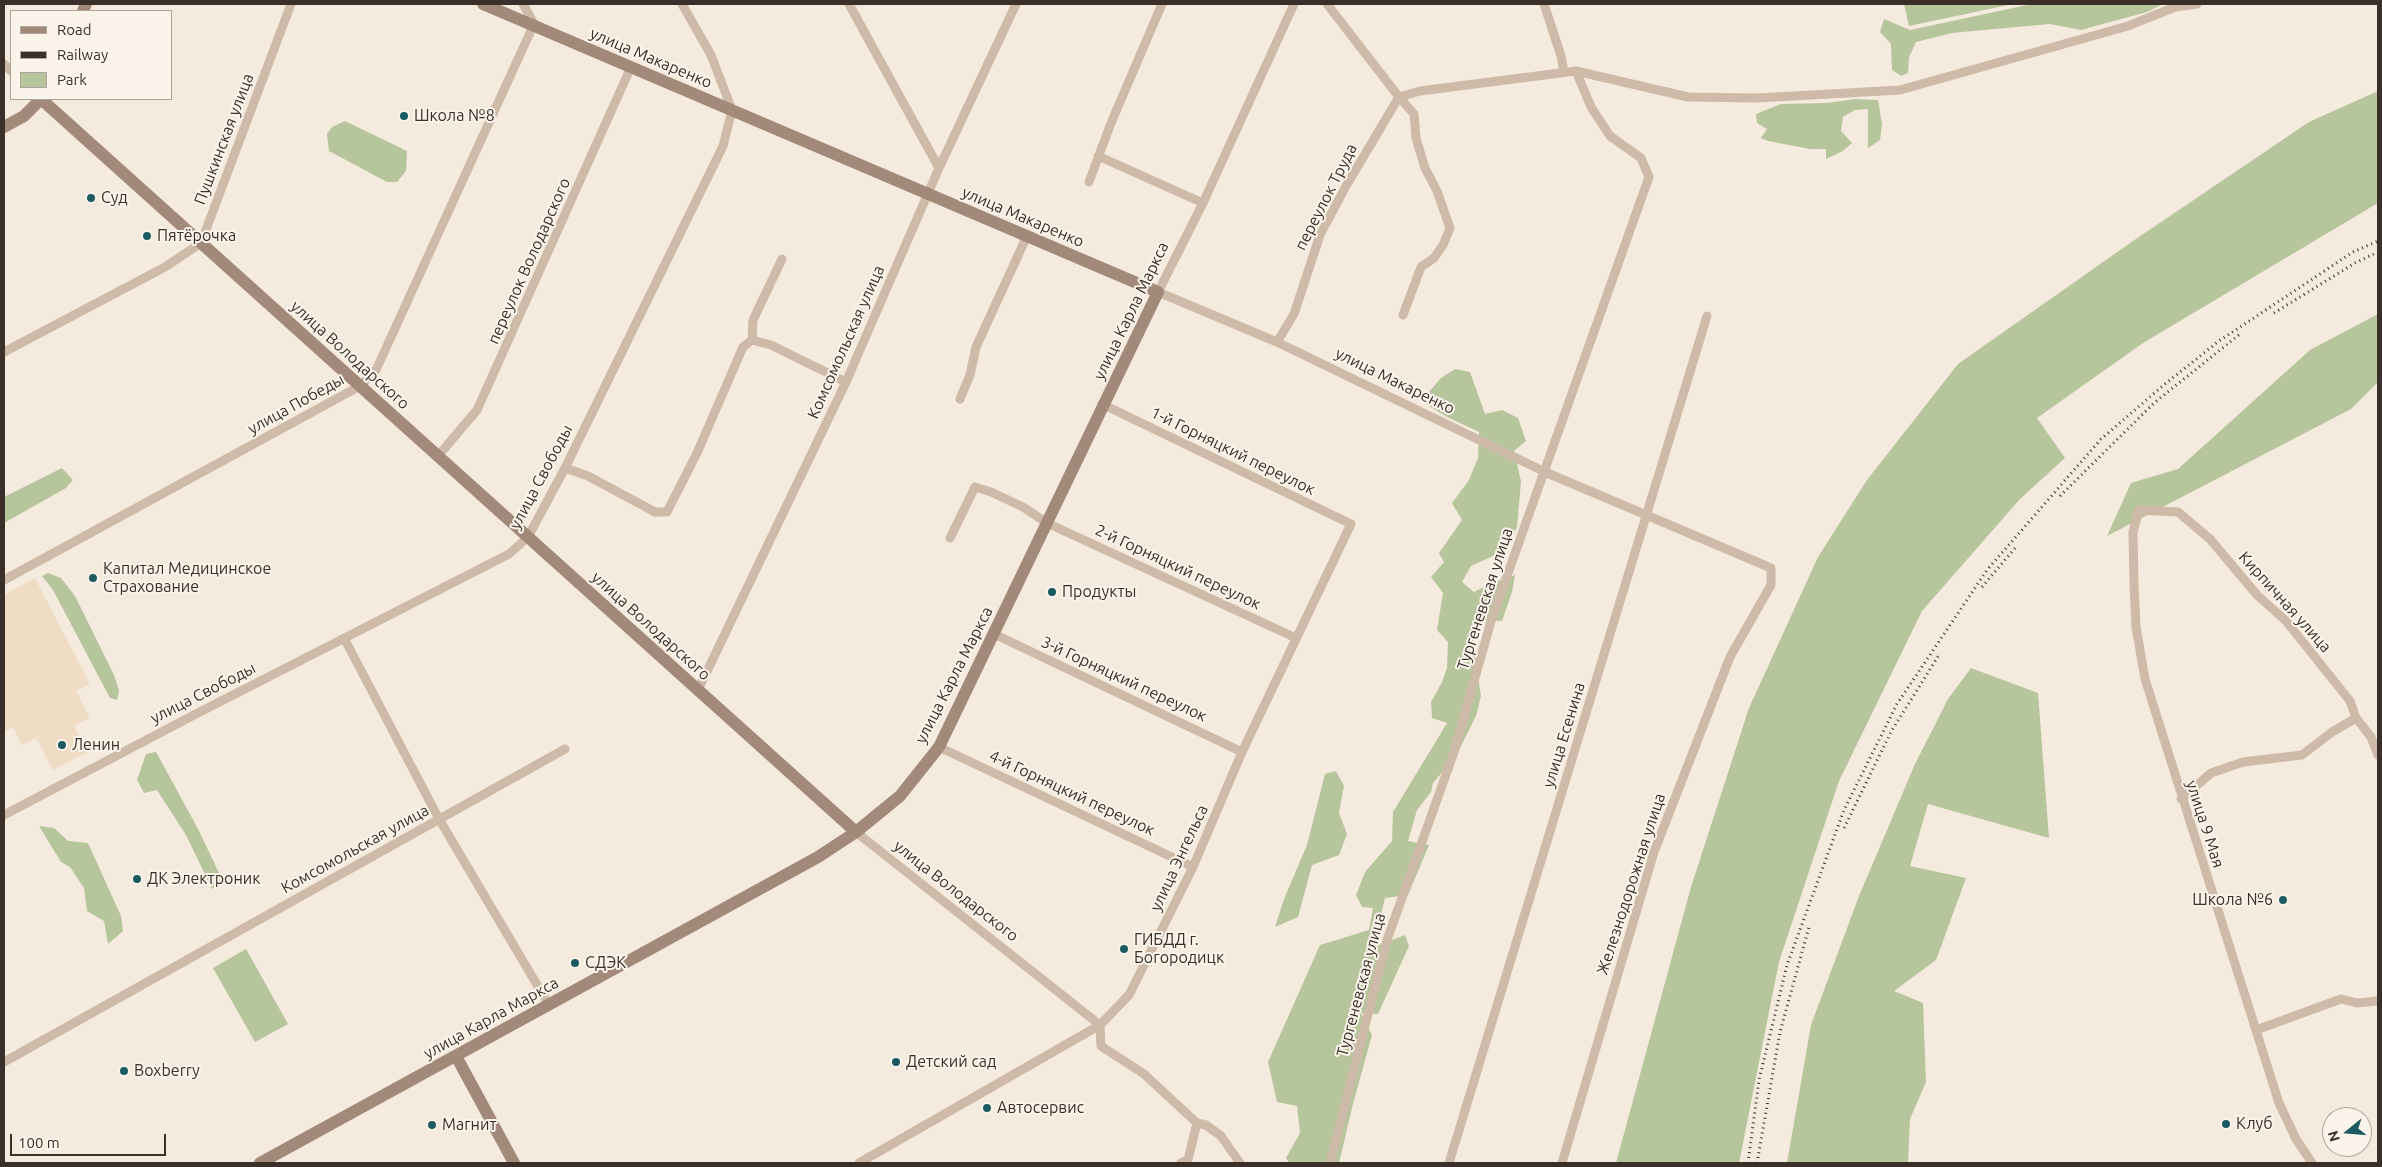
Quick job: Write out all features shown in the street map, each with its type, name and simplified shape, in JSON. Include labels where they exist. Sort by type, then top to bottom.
[{"type":"main road","name":"улица Макаренко","points":[[483,4],[534,24],[1158,292]]},
{"type":"main road","points":[[4,127],[24,116],[40,100]]},
{"type":"main road","name":"улица Володарского","points":[[42,100],[856,832]]},
{"type":"main road","name":"улица Карла Маркса","points":[[260,1163],[818,857],[856,832],[900,796],[939,747],[1102,404],[1158,292]]},
{"type":"main road","points":[[456,1056],[514,1163]]},
{"type":"street","name":"Пушкинская улица","points":[[201,243],[291,4]]},
{"type":"street","points":[[523,4],[534,24]]},
{"type":"street","points":[[682,4],[711,55],[732,110]]},
{"type":"street","points":[[849,4],[939,168]]},
{"type":"street","name":"Комсомольская улица","points":[[698,690],[846,382],[939,168],[1016,4]]},
{"type":"street","points":[[1089,182],[1098,156],[1162,4]]},
{"type":"street","name":"улица Карла Маркса","points":[[1158,292],[1203,202],[1294,4]]},
{"type":"street","points":[[1327,4],[1414,114],[1416,138],[1425,168],[1450,228],[1443,246],[1434,258],[1421,267],[1402,315]]},
{"type":"street","points":[[1544,4],[1561,56],[1564,72]]},
{"type":"street","points":[[1399,97],[1420,91],[1576,71],[1688,97],[1758,98],[1900,90],[2128,26],[2175,7],[2197,4]]},
{"type":"street","name":"улица Победы","points":[[4,580],[360,386],[376,370],[534,24]]},
{"type":"street","name":"переулок Володарского","points":[[438,456],[477,410],[631,67]]},
{"type":"street","name":"Тургеневская улица","points":[[1330,1163],[1387,940],[1454,752],[1492,621],[1649,177],[1641,158],[1610,136],[1591,107],[1576,71]]},
{"type":"street","name":"переулок Труда","points":[[1277,342],[1294,314],[1320,235],[1346,186],[1399,97]]},
{"type":"street","name":"улица Свободы","points":[[4,815],[508,554],[528,537],[565,468],[723,146],[732,110]]},
{"type":"street","points":[[1098,156],[1203,202]]},
{"type":"street","points":[[960,399],[970,375],[976,347],[1026,236]]},
{"type":"street","points":[[4,352],[165,267],[201,243]]},
{"type":"street","points":[[565,468],[588,476],[654,512],[667,512],[697,453],[744,347],[752,340],[753,320],[782,259]]},
{"type":"street","name":"улица Макаренко","points":[[1158,292],[1277,342],[1546,472],[1771,568]]},
{"type":"street","name":"улица Есенина","points":[[1449,1163],[1707,316]]},
{"type":"street","points":[[752,340],[771,345],[846,382]]},
{"type":"street","name":"1-й Горняцкий переулок","points":[[1102,404],[1351,524]]},
{"type":"street","name":"2-й Горняцкий переулок","points":[[950,538],[975,487],[1023,507],[1047,523],[1296,638]]},
{"type":"street","name":"Кирпичная улица","points":[[2138,510],[2178,512],[2210,538],[2257,595],[2286,621],[2350,701],[2356,718],[2371,738],[2378,756]]},
{"type":"street","name":"улица 9 Мая","points":[[2138,510],[2134,532],[2136,627],[2145,680],[2181,799],[2279,1103],[2311,1163]]},
{"type":"street","name":"улица Энгельса","points":[[859,1163],[1100,1025],[1129,995],[1193,867],[1242,752],[1351,524]]},
{"type":"street","name":"Железнодорожная улица","points":[[1562,1163],[1654,852],[1730,657],[1771,585],[1771,568]]},
{"type":"street","name":"3-й Горняцкий переулок","points":[[994,634],[1242,752]]},
{"type":"street","points":[[344,638],[439,819],[549,1005]]},
{"type":"street","points":[[2181,799],[2211,773],[2243,762],[2302,755],[2332,732],[2356,718]]},
{"type":"street","name":"4-й Горняцкий переулок","points":[[939,747],[1193,867]]},
{"type":"street","name":"Комсомольская улица","points":[[4,1062],[565,749]]},
{"type":"street","name":"улица Володарского","points":[[856,832],[1100,1025]]},
{"type":"street","points":[[2256,1030],[2341,999],[2358,1003],[2378,1001]]},
{"type":"street","points":[[1100,1025],[1101,1046],[1144,1074],[1197,1123],[1206,1125],[1221,1136],[1240,1163]]},
{"type":"street","points":[[1181,1163],[1188,1160],[1197,1123]]},
{"type":"green space","points":[[1904,4],[2013,4],[1909,26]]},
{"type":"green space","points":[[2032,4],[2163,4],[2147,12],[2081,30],[2050,24],[1952,33],[1916,42],[1909,57],[1908,73],[1901,76],[1892,70],[1891,44],[1880,32],[1884,19],[1910,30]]},
{"type":"green space","points":[[2378,91],[2378,203],[2143,343],[2037,418],[2065,458],[2020,499],[1922,611],[1839,781],[1779,962],[1739,1163],[1616,1163],[1691,887],[1749,708],[1818,557],[1867,480],[1958,364],[2133,241],[2309,122]]},
{"type":"green space","points":[[1855,99],[1878,100],[1882,124],[1880,140],[1868,148],[1868,109],[1855,110],[1843,117],[1841,131],[1852,143],[1843,151],[1826,159],[1826,149],[1810,149],[1761,138],[1767,129],[1757,123],[1756,114],[1781,104],[1827,103]]},
{"type":"green space","points":[[345,121],[407,151],[406,171],[397,182],[387,182],[329,151],[327,134],[332,127]]},
{"type":"green space","points":[[2378,314],[2378,382],[2351,409],[2107,536],[2131,483],[2178,469],[2310,350]]},
{"type":"green space","points":[[1455,369],[1470,372],[1485,414],[1502,410],[1518,418],[1526,441],[1514,451],[1521,481],[1517,527],[1506,550],[1471,566],[1462,582],[1474,592],[1515,575],[1512,592],[1502,621],[1475,620],[1473,645],[1481,696],[1476,716],[1456,756],[1433,783],[1431,792],[1417,810],[1408,841],[1429,845],[1408,895],[1385,898],[1373,947],[1405,935],[1409,946],[1378,1014],[1361,1013],[1372,1035],[1339,1163],[1289,1163],[1286,1158],[1300,1133],[1297,1106],[1277,1102],[1268,1062],[1320,945],[1369,930],[1373,908],[1362,907],[1356,895],[1365,872],[1392,841],[1393,812],[1447,723],[1432,718],[1431,702],[1447,668],[1448,642],[1437,630],[1443,593],[1431,577],[1444,562],[1439,553],[1462,520],[1452,503],[1469,480],[1478,458],[1479,432],[1447,417],[1421,401],[1441,378]]},
{"type":"green space","points":[[62,468],[73,480],[66,488],[4,523],[4,497]]},
{"type":"green space","points":[[48,573],[61,578],[75,596],[114,675],[119,690],[117,700],[110,698],[53,590],[42,576]]},
{"type":"green space","points":[[1971,668],[2038,693],[2049,838],[1928,804],[1910,866],[1966,878],[1936,960],[1894,991],[1923,1003],[1926,1082],[1910,1119],[1908,1163],[1787,1163],[1811,1025],[1859,896],[1915,764],[1948,699]]},
{"type":"green space","points":[[156,752],[197,827],[223,881],[212,889],[186,835],[157,790],[144,793],[137,780],[146,754]]},
{"type":"green space","points":[[1336,771],[1344,786],[1339,813],[1347,834],[1339,855],[1312,865],[1298,917],[1275,927],[1284,899],[1307,845],[1325,774]]},
{"type":"green space","points":[[39,826],[54,828],[68,841],[88,843],[121,916],[123,931],[108,944],[104,921],[87,911],[84,888],[70,867],[61,862]]},
{"type":"green space","points":[[246,949],[288,1024],[255,1042],[213,968]]},
{"type":"shaded area","points":[[35,578],[90,684],[76,691],[90,718],[74,726],[87,752],[53,770],[36,738],[22,745],[13,727],[4,732],[4,595]]},
{"type":"railway","points":[[1748,1163],[1759,1080],[1787,965],[1844,810],[1897,704],[1987,570],[2101,439],[2165,384],[2219,341],[2353,252],[2378,241]]},
{"type":"railway","points":[[2274,313],[2355,263],[2378,252]]},
{"type":"railway","points":[[2060,496],[2154,403],[2240,334]]},
{"type":"railway","points":[[1982,587],[2016,547]]},
{"type":"railway","points":[[1844,828],[1892,730],[1939,655]]},
{"type":"railway","points":[[1757,1163],[1780,1032],[1809,927]]},
{"type":"place","name":"Школа №8","points":[[404,116]]},
{"type":"place","name":"Суд","points":[[91,198]]},
{"type":"place","name":"Пятёрочка","points":[[147,236]]},
{"type":"place","name":"Капитал Медицинское Страхование","points":[[93,578]]},
{"type":"place","name":"Продукты","points":[[1052,592]]},
{"type":"place","name":"Ленин","points":[[62,745]]},
{"type":"place","name":"ДК Электроник","points":[[137,879]]},
{"type":"place","name":"Школа №6","points":[[2283,900]]},
{"type":"place","name":"ГИБДД г. Богородицк","points":[[1124,949]]},
{"type":"place","name":"СДЭК","points":[[575,963]]},
{"type":"place","name":"Детский сад","points":[[896,1062]]},
{"type":"place","name":"Boxberry","points":[[124,1071]]},
{"type":"place","name":"Автосервис","points":[[987,1108]]},
{"type":"place","name":"Клуб","points":[[2226,1124]]},
{"type":"place","name":"Магнит","points":[[432,1125]]}]
